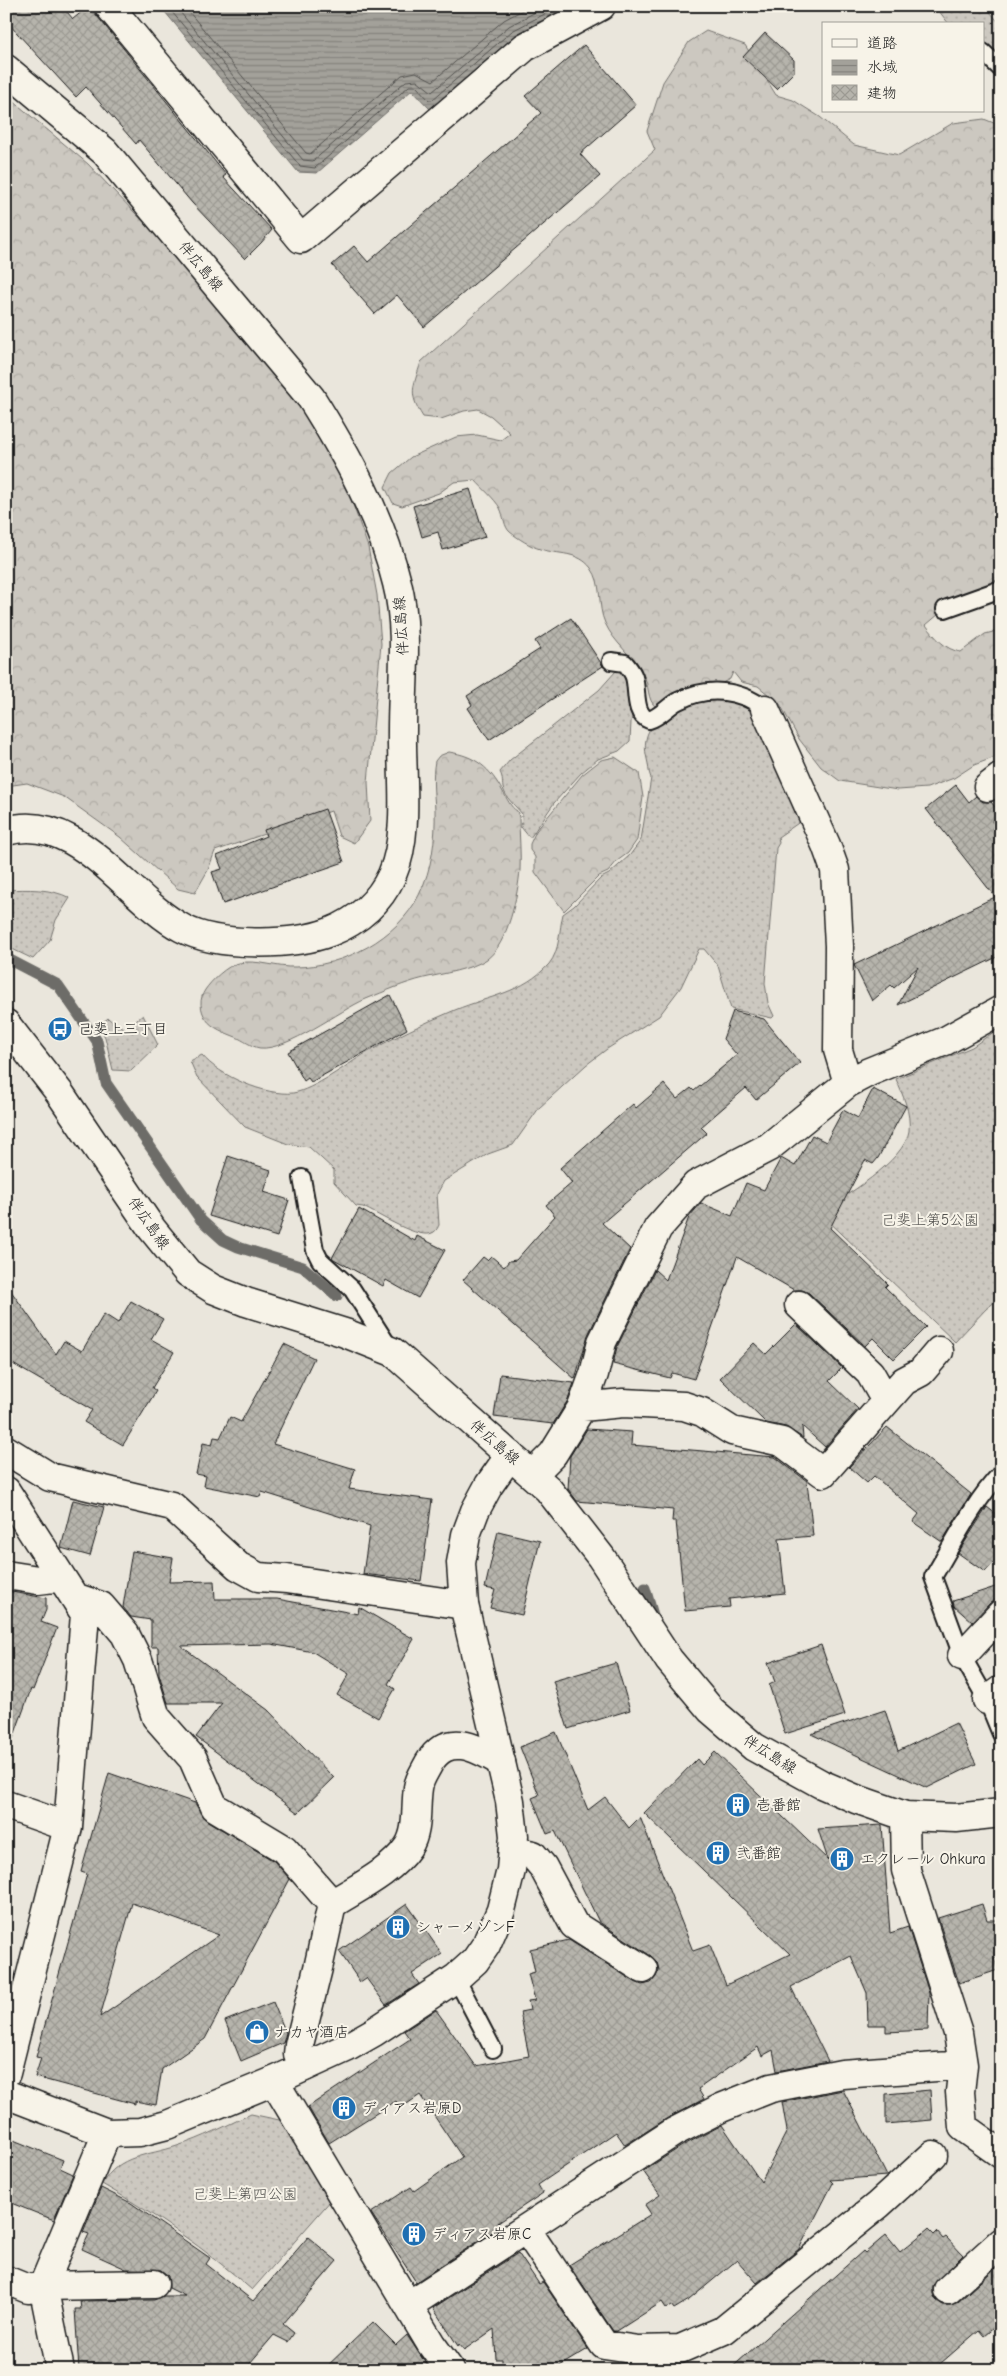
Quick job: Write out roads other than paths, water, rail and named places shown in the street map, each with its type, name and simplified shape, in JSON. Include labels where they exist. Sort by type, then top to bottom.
[{"type":"street","points":[[109,6],[302,239],[525,47],[601,6]]},
{"type":"street","name":"伴広島線","points":[[6,69],[105,152],[311,398],[337,440],[358,480],[390,558],[398,584],[402,612],[403,663],[402,824],[398,859],[383,891],[373,905],[358,917],[329,932],[295,940],[255,942],[218,940],[193,934],[172,922],[93,855],[68,838],[44,829],[29,828],[6,831]]},
{"type":"street","points":[[766,709],[826,845],[835,870],[839,946],[838,1050],[848,1083]]},
{"type":"street","points":[[534,1474],[553,1454],[582,1407],[594,1374],[602,1342],[658,1228],[673,1208],[696,1185],[768,1147],[848,1083],[869,1072],[945,1041],[1001,1010]]},
{"type":"street","name":"伴広島線","points":[[6,1024],[59,1092],[152,1229],[188,1273],[213,1289],[246,1302],[345,1333],[393,1352],[534,1474],[579,1528],[636,1608],[669,1660],[711,1710],[754,1747],[797,1771],[856,1799],[905,1816],[956,1818],[1001,1813]]},
{"type":"street","points":[[799,1306],[870,1374],[886,1401]]},
{"type":"street","points":[[582,1407],[623,1403],[684,1406],[702,1412],[732,1431],[782,1442],[823,1473],[904,1382],[921,1372],[939,1351]]},
{"type":"street","points":[[6,1450],[50,1477],[172,1506],[238,1566],[258,1577],[287,1579],[464,1605]]},
{"type":"street","points":[[6,2094],[107,2133],[140,2132],[167,2126],[274,2081],[374,2032],[456,1978],[486,1945],[507,1890],[514,1851],[513,1818],[464,1605],[461,1563],[466,1535],[475,1511],[489,1485],[510,1455]]},
{"type":"street","points":[[6,1491],[85,1614],[68,1827],[6,2073]]},
{"type":"street","points":[[6,1575],[68,1587],[101,1606],[125,1634],[138,1660],[156,1717],[193,1759],[214,1807],[284,1849],[332,1904]]},
{"type":"street","points":[[962,1656],[1001,1614]]},
{"type":"street","points":[[304,2067],[298,2054],[299,2045],[332,1904],[388,1867],[407,1848],[415,1825],[418,1786],[434,1756],[448,1745],[464,1745],[485,1752],[501,1762]]},
{"type":"street","points":[[6,1805],[68,1827]]},
{"type":"street","points":[[905,1816],[906,1870],[958,2033],[963,2065],[960,2092],[963,2127],[1001,2154]]},
{"type":"street","points":[[514,1851],[533,1855],[543,1867],[574,1925],[642,1969]]},
{"type":"street","points":[[409,2305],[674,2132],[721,2108],[771,2088],[842,2074],[963,2065]]},
{"type":"street","points":[[274,2081],[409,2305],[430,2344],[450,2370]]},
{"type":"street","points":[[60,2370],[43,2286],[107,2133]]},
{"type":"street","points":[[526,2229],[604,2346],[638,2350],[680,2349],[724,2330],[878,2205],[933,2155]]},
{"type":"street","points":[[948,2290],[1001,2242]]},
{"type":"street","points":[[6,2280],[28,2289],[43,2286],[154,2284]]},
{"type":"lane","points":[[984,53],[1001,69]]},
{"type":"lane","points":[[945,609],[1001,589]]},
{"type":"lane","points":[[611,661],[625,663],[631,671],[637,704],[643,716],[649,720],[677,701],[709,692],[732,692],[757,702],[766,709]]},
{"type":"lane","points":[[302,1178],[315,1250],[320,1260],[352,1289],[393,1352]]},
{"type":"lane","points":[[1001,1473],[972,1511],[933,1577],[962,1656],[994,1695],[1001,1734]]},
{"type":"lane","points":[[456,1978],[494,2050]]},
{"type":"water","points":[[160,6],[571,6],[516,35],[430,109],[412,90],[317,173],[298,172]]},
{"type":"waterway","points":[[6,958],[58,985],[97,1041],[106,1083],[201,1220],[223,1240],[238,1247],[303,1267],[337,1296]]},
{"type":"waterway","points":[[645,1588],[653,1615]]},
{"type":"place","name":"己斐上三丁目","points":[[60,1029]]},
{"type":"place","name":"壱番館","points":[[738,1805]]},
{"type":"place","name":"弐番館","points":[[718,1853]]},
{"type":"place","name":"エクレール Ohkura","points":[[842,1859]]},
{"type":"place","name":"シャーメゾンF","points":[[398,1927]]},
{"type":"place","name":"ナカヤ酒店","points":[[257,2032]]},
{"type":"place","name":"ディアス岩原D","points":[[344,2108]]},
{"type":"place","name":"ディアス岩原C","points":[[414,2234]]},
{"type":"park label","name":"己斐上第5公園","points":[[930,1220]]},
{"type":"park label","name":"己斐上第四公園","points":[[245,2194]]}]
